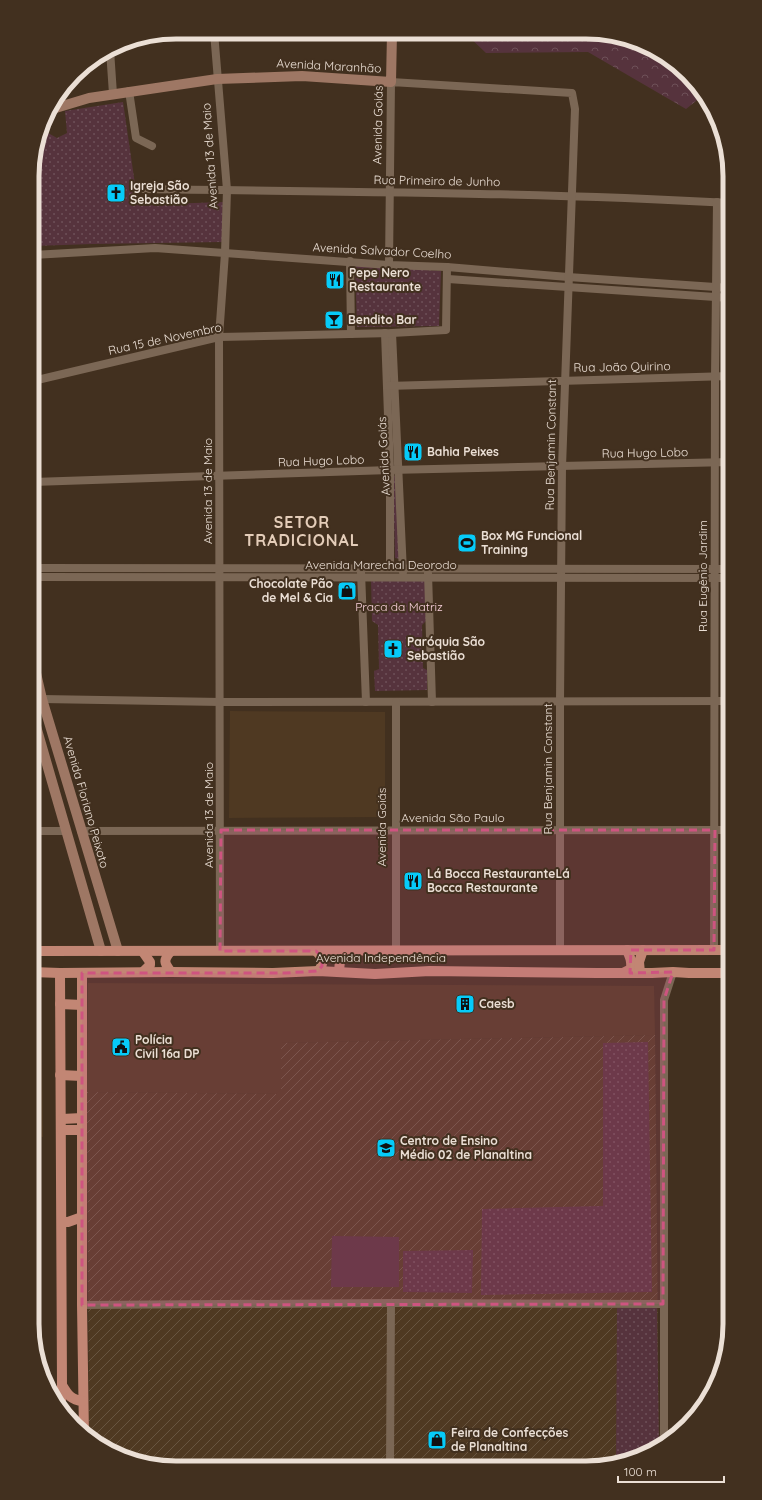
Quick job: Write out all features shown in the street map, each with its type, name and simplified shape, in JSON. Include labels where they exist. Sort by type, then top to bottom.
[{"type":"main road","points":[[623,973],[631,969],[632,964],[627,950]]},
{"type":"main road","points":[[640,973],[639,962],[644,950]]},
{"type":"main road","name":"Avenida Independência","points":[[39,951],[344,952],[723,950]]},
{"type":"main road","points":[[171,951],[166,956],[165,961],[171,972]]},
{"type":"main road","points":[[316,951],[322,957],[323,961],[322,966],[318,971]]},
{"type":"main road","points":[[142,972],[150,965],[149,959],[143,952]]},
{"type":"main road","points":[[339,971],[340,961],[344,952]]},
{"type":"main road","name":"Avenida Independência","points":[[39,972],[60,974],[142,972],[285,973],[339,971],[375,974],[430,971],[723,973]]},
{"type":"main road","points":[[82,973],[82,1305],[84,1425]]},
{"type":"main road","points":[[60,974],[60,1075],[62,1119],[61,1399]]},
{"type":"main road","points":[[60,1004],[82,1005]]},
{"type":"main road","points":[[60,1075],[82,1076]]},
{"type":"main road","points":[[62,1119],[82,1118]]},
{"type":"main road","points":[[62,1130],[82,1130]]},
{"type":"main road","points":[[62,1222],[68,1222],[82,1217]]},
{"type":"main road","points":[[62,1385],[68,1395],[72,1398],[83,1401]]},
{"type":"street","name":"Avenida 13 de Maio","points":[[214,39],[227,190],[225,253],[219,337],[221,577],[220,951]]},
{"type":"street","name":"Avenida Goiás","points":[[389,265],[392,39]]},
{"type":"street","points":[[110,55],[113,94]]},
{"type":"street","name":"Avenida Maranhão","points":[[57,108],[89,98],[217,79],[302,76],[572,93],[575,109]]},
{"type":"street","points":[[129,91],[136,138],[152,146]]},
{"type":"street","name":"Rua Benjamin Constant","points":[[560,951],[559,830],[562,467],[575,109]]},
{"type":"street","name":"Rua Primeiro de Junho","points":[[144,189],[390,191],[571,196],[723,202]]},
{"type":"street","name":"Rua Eugênio Jardim","points":[[714,950],[716,578],[715,376],[717,202]]},
{"type":"street","name":"Avenida Salvador Coelho","points":[[39,255],[155,248],[389,265],[447,267],[723,288]]},
{"type":"street","points":[[350,261],[351,334]]},
{"type":"street","points":[[447,267],[448,279]]},
{"type":"street","name":"Avenida Salvador Coelho","points":[[448,279],[723,298]]},
{"type":"street","name":"Rua 15 de Novembro","points":[[39,380],[219,337],[388,333],[446,330],[448,279]]},
{"type":"street","name":"Avenida Goiás","points":[[388,333],[394,470],[403,577]]},
{"type":"street","name":"Rua João Quirino","points":[[391,386],[723,376]]},
{"type":"street","name":"Rua Hugo Lobo","points":[[39,482],[394,470],[723,462]]},
{"type":"street","name":"Avenida Goiás","points":[[390,568],[394,470]]},
{"type":"street","points":[[361,567],[366,702]]},
{"type":"street","name":"Avenida Marechal Deorodo","points":[[39,568],[361,567],[723,569]]},
{"type":"street","points":[[428,568],[432,702]]},
{"type":"street","name":"Avenida Marechal Deorodo","points":[[39,577],[723,578]]},
{"type":"street","name":"Avenida Floriano Peixoto","points":[[39,687],[66,782],[118,951]]},
{"type":"street","points":[[42,699],[221,702],[723,701]]},
{"type":"street","name":"Avenida Goiás","points":[[396,702],[396,951]]},
{"type":"street","points":[[39,737],[101,951]]},
{"type":"street","points":[[47,765],[52,770],[56,770],[59,768],[60,760]]},
{"type":"street","points":[[53,787],[54,780],[57,778],[64,779],[66,782]]},
{"type":"street","points":[[39,830],[66,831]]},
{"type":"street","name":"Avenida São Paulo","points":[[81,831],[723,830]]},
{"type":"street","points":[[83,891],[98,888]]},
{"type":"street","points":[[664,1437],[664,1000],[673,972]]},
{"type":"street","points":[[82,1305],[391,1303],[663,1304]]},
{"type":"street","points":[[390,1461],[391,1303]]},
{"type":"highlighted area","points":[[221,830],[715,830],[714,950],[631,950],[630,973],[673,972],[664,1000],[663,1304],[82,1305],[82,973],[285,973],[318,971],[322,966],[322,957],[316,951],[220,951]]},
{"type":"shaded area","points":[[230,711],[385,712],[385,817],[229,818]]},
{"type":"shaded area","points":[[88,983],[654,986],[655,1035],[282,1043],[281,1094],[87,1092]]},
{"type":"shaded area","points":[[39,985],[41,985],[43,1137],[39,1137]]},
{"type":"shaded area","points":[[655,1035],[659,1440],[630,1454],[604,1460],[586,1461],[176,1461],[158,1460],[123,1451],[107,1443],[89,1430],[87,1092],[281,1094],[281,1043]]},
{"type":"green space","points":[[471,39],[604,40],[630,46],[647,53],[662,62],[676,73],[699,99],[686,109],[588,52],[486,53]]},
{"type":"green space","points":[[123,102],[138,205],[223,202],[222,242],[39,246],[40,158],[46,134],[48,133],[57,138],[67,133],[65,111]]},
{"type":"green space","points":[[355,265],[441,271],[439,326],[357,327]]},
{"type":"green space","points":[[393,476],[396,476],[400,559],[395,558]]},
{"type":"green space","name":"Praça da Matriz","points":[[371,580],[425,580],[426,621],[422,625],[423,668],[427,670],[427,690],[375,691],[374,671],[379,669],[378,625],[372,621]]},
{"type":"green space","points":[[648,1042],[652,1292],[481,1295],[482,1209],[603,1206],[603,1043]]},
{"type":"green space","points":[[332,1236],[399,1237],[399,1287],[331,1287]]},
{"type":"green space","points":[[473,1250],[472,1293],[403,1292],[403,1251]]},
{"type":"green space","points":[[657,1307],[659,1440],[630,1454],[616,1457],[617,1308]]},
{"type":"place","name":"Igreja São Sebastião","points":[[116,193]]},
{"type":"place","name":"Pepe Nero Restaurante","points":[[335,280]]},
{"type":"place","name":"Bendito Bar","points":[[334,320]]},
{"type":"place","name":"Bahia Peixes","points":[[413,452]]},
{"type":"place","name":"Box MG Funcional Training","points":[[467,543]]},
{"type":"place","name":"Chocolate Pão de Mel & Cia","points":[[347,591]]},
{"type":"place","name":"Paróquia São Sebastião","points":[[393,649]]},
{"type":"place","name":"Lá Bocca RestauranteLá Bocca Restaurante","points":[[413,881]]},
{"type":"place","name":"Caesb","points":[[465,1004]]},
{"type":"place","name":"Polícia Civil 16a DP","points":[[121,1047]]},
{"type":"place","name":"Centro de Ensino Médio 02 de Planaltina","points":[[386,1148]]},
{"type":"place","name":"Feira de Confecções de Planaltina","points":[[437,1440]]},
{"type":"district","name":"SETOR TRADICIONAL","points":[[302,531]]}]
